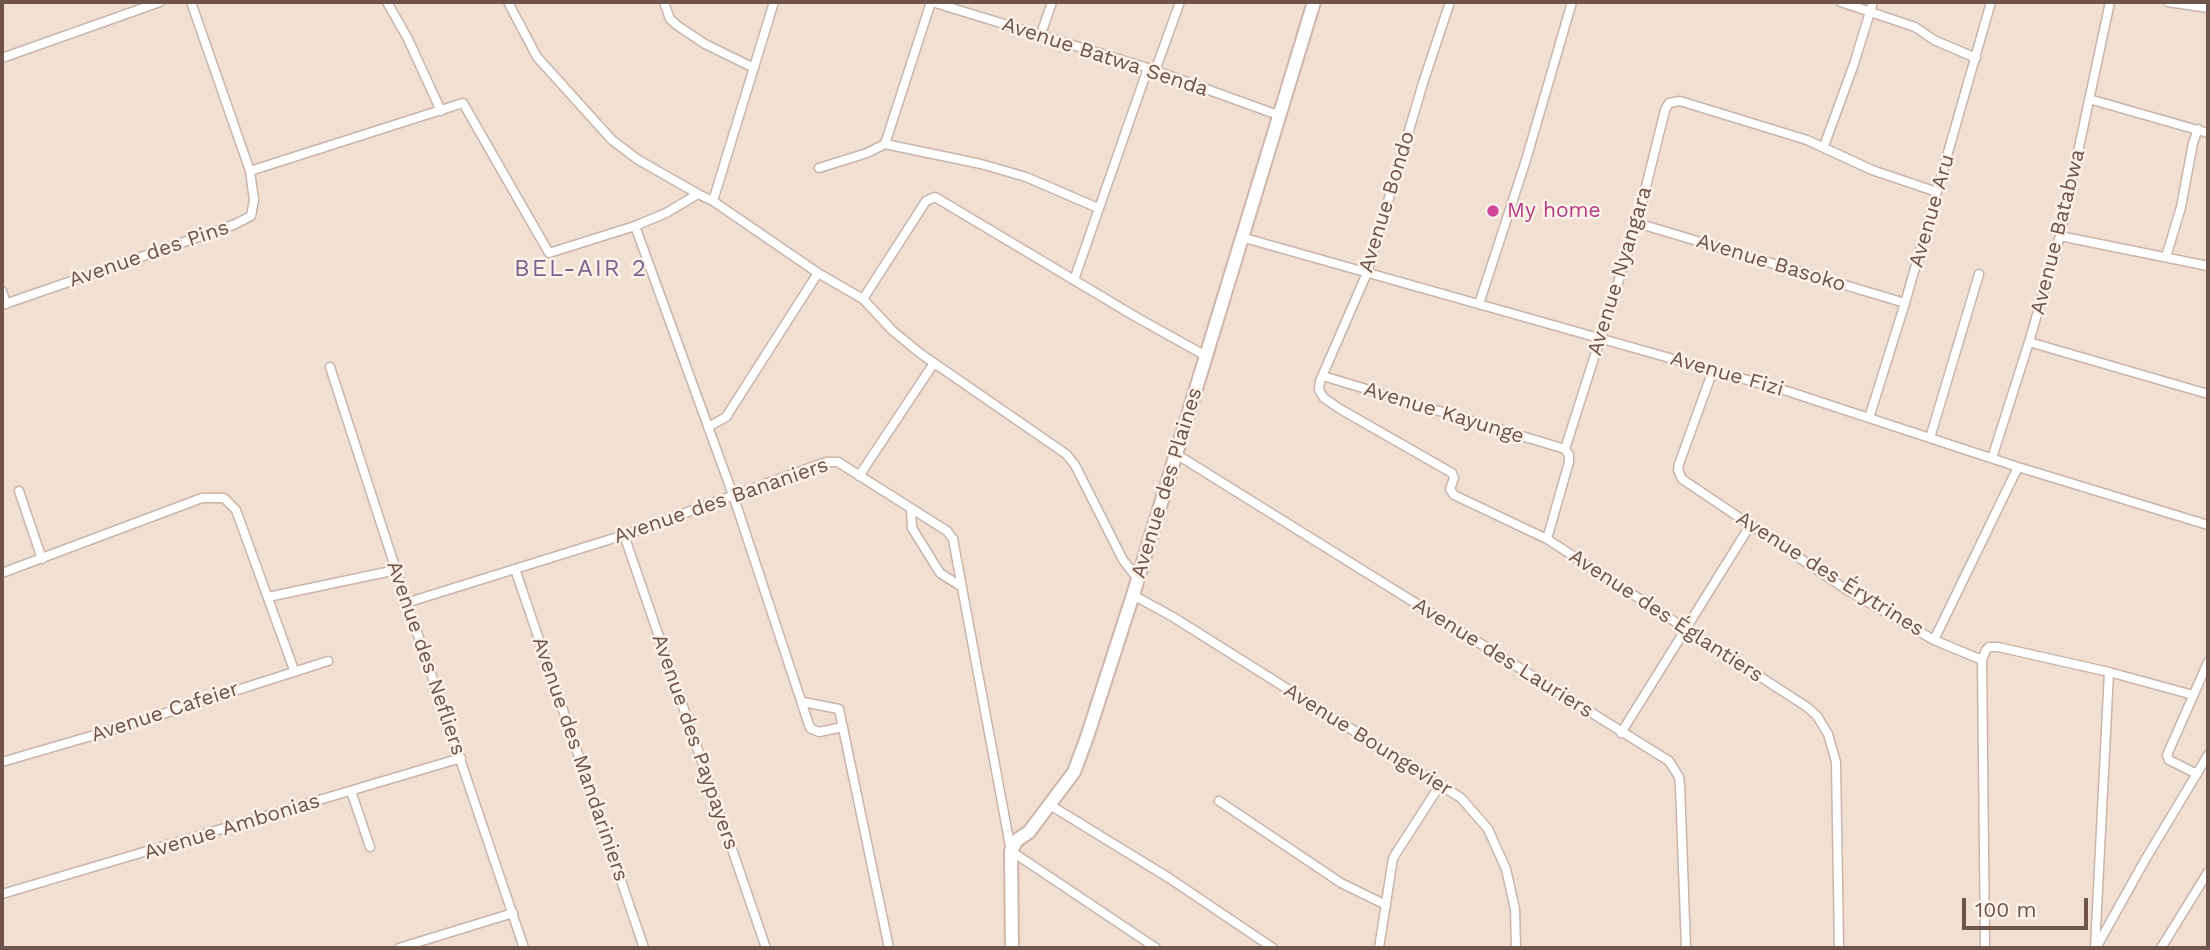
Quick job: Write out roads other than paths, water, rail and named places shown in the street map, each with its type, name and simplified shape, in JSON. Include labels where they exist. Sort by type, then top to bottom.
[{"type":"street","points":[[2,58],[160,2]]},
{"type":"street","name":"Avenue des Pins","points":[[4,304],[247,220],[253,213],[250,171],[191,2]]},
{"type":"street","points":[[387,2],[408,39],[441,111]]},
{"type":"street","points":[[508,2],[537,57],[600,128],[637,159],[713,201],[818,273],[863,299],[892,331],[1071,459],[1123,560],[1138,579]]},
{"type":"street","points":[[664,2],[670,19],[678,26],[705,44],[754,68]]},
{"type":"street","points":[[713,201],[774,2]]},
{"type":"street","points":[[885,144],[931,2]]},
{"type":"street","name":"Avenue Batwa Senda","points":[[931,2],[1152,70],[1278,115]]},
{"type":"street","points":[[1041,34],[1052,2]]},
{"type":"street","points":[[1074,280],[1098,208],[1180,2]]},
{"type":"street","name":"Avenue des Plaines","points":[[1011,851],[1017,841],[1029,832],[1074,772],[1096,713],[1314,2]]},
{"type":"street","name":"Avenue Bondo","points":[[1324,398],[1319,390],[1323,376],[1367,273],[1419,95],[1450,2]]},
{"type":"street","points":[[1479,304],[1526,160],[1572,2]]},
{"type":"street","points":[[1840,2],[1915,27],[1934,40],[1976,58]]},
{"type":"street","points":[[1873,2],[1824,146],[1872,170],[1937,192]]},
{"type":"street","name":"Avenue Aru","points":[[1869,418],[1905,303],[1991,2]]},
{"type":"street","name":"Avenue Batabwa","points":[[1992,458],[2060,236],[2110,2]]},
{"type":"street","points":[[2168,2],[2208,8]]},
{"type":"street","points":[[2090,99],[2208,133]]},
{"type":"street","name":"Avenue Nyangara","points":[[1547,539],[1569,462],[1565,449],[1637,223],[1665,110],[1672,101],[1680,101],[1824,146]]},
{"type":"street","points":[[250,171],[464,103],[549,253],[635,226],[666,213],[698,194]]},
{"type":"street","points":[[2166,257],[2181,207],[2198,129]]},
{"type":"street","points":[[819,168],[867,153],[885,144],[981,164],[1026,177],[1098,208]]},
{"type":"street","points":[[863,299],[926,201],[940,198],[1206,356]]},
{"type":"street","name":"Avenue Basoko","points":[[1637,223],[1905,303]]},
{"type":"street","points":[[635,226],[733,495],[810,728],[814,732],[843,727]]},
{"type":"street","points":[[2060,236],[2208,266]]},
{"type":"street","name":"Avenue Fizi","points":[[1241,237],[1790,392],[2018,467],[2208,525]]},
{"type":"street","points":[[708,428],[726,417],[818,273]]},
{"type":"street","points":[[1930,438],[1979,274]]},
{"type":"street","points":[[2,290],[4,304]]},
{"type":"street","points":[[2029,342],[2208,394]]},
{"type":"street","points":[[859,476],[934,363]]},
{"type":"street","name":"Avenue des Nefliers","points":[[330,367],[524,948]]},
{"type":"street","name":"Avenue des Érytrines","points":[[1713,370],[1678,470],[1679,475],[1688,484],[1847,590],[1934,640],[1982,660]]},
{"type":"street","name":"Avenue Kayunge","points":[[1323,376],[1565,449]]},
{"type":"street","name":"Avenue des Églantiers","points":[[1324,398],[1381,434],[1452,473],[1454,478],[1450,489],[1454,495],[1547,539],[1807,707],[1823,724],[1836,762],[1839,948]]},
{"type":"street","name":"Avenue des Lauriers","points":[[1175,454],[1669,761],[1679,777],[1686,948]]},
{"type":"street","name":"Avenue des Bananiers","points":[[409,603],[624,535],[831,461],[838,462],[950,534],[953,539],[1011,851]]},
{"type":"street","points":[[1934,640],[2018,467]]},
{"type":"street","points":[[19,491],[42,559]]},
{"type":"street","points":[[2,573],[202,498],[218,496],[230,502],[236,510],[294,670]]},
{"type":"street","points":[[911,509],[912,528],[940,573],[962,587]]},
{"type":"street","points":[[1621,733],[1751,524]]},
{"type":"street","name":"Avenue des Paypayers","points":[[624,535],[766,948]]},
{"type":"street","name":"Avenue des Mandariniers","points":[[515,569],[644,948]]},
{"type":"street","points":[[268,597],[396,570]]},
{"type":"street","name":"Avenue Boungevier","points":[[1133,595],[1173,617],[1461,798],[1478,815],[1495,843],[1512,889],[1516,948]]},
{"type":"street","points":[[1985,948],[1982,660],[1986,650],[1993,647],[2109,672],[2193,695]]},
{"type":"street","name":"Avenue Cafeier","points":[[2,762],[328,661]]},
{"type":"street","points":[[2197,774],[2167,757],[2208,662]]},
{"type":"street","points":[[2096,948],[2109,672]]},
{"type":"street","points":[[803,702],[839,709],[889,948]]},
{"type":"street","points":[[2096,948],[2208,755]]},
{"type":"street","name":"Avenue Ambonias","points":[[2,894],[461,758]]},
{"type":"street","points":[[1379,948],[1391,867],[1397,850],[1440,785]]},
{"type":"street","points":[[351,791],[370,846]]},
{"type":"street","points":[[1219,801],[1341,883],[1386,905]]},
{"type":"street","points":[[1050,805],[1169,877],[1273,948]]},
{"type":"street","points":[[1011,851],[1012,948]]},
{"type":"street","points":[[1011,851],[1156,948]]},
{"type":"street","points":[[2161,948],[2208,872]]},
{"type":"street","points":[[399,948],[513,913]]},
{"type":"place","name":"My home","points":[[1493,211]]},
{"type":"district","name":"BEL-AIR 2","points":[[581,269]]}]
